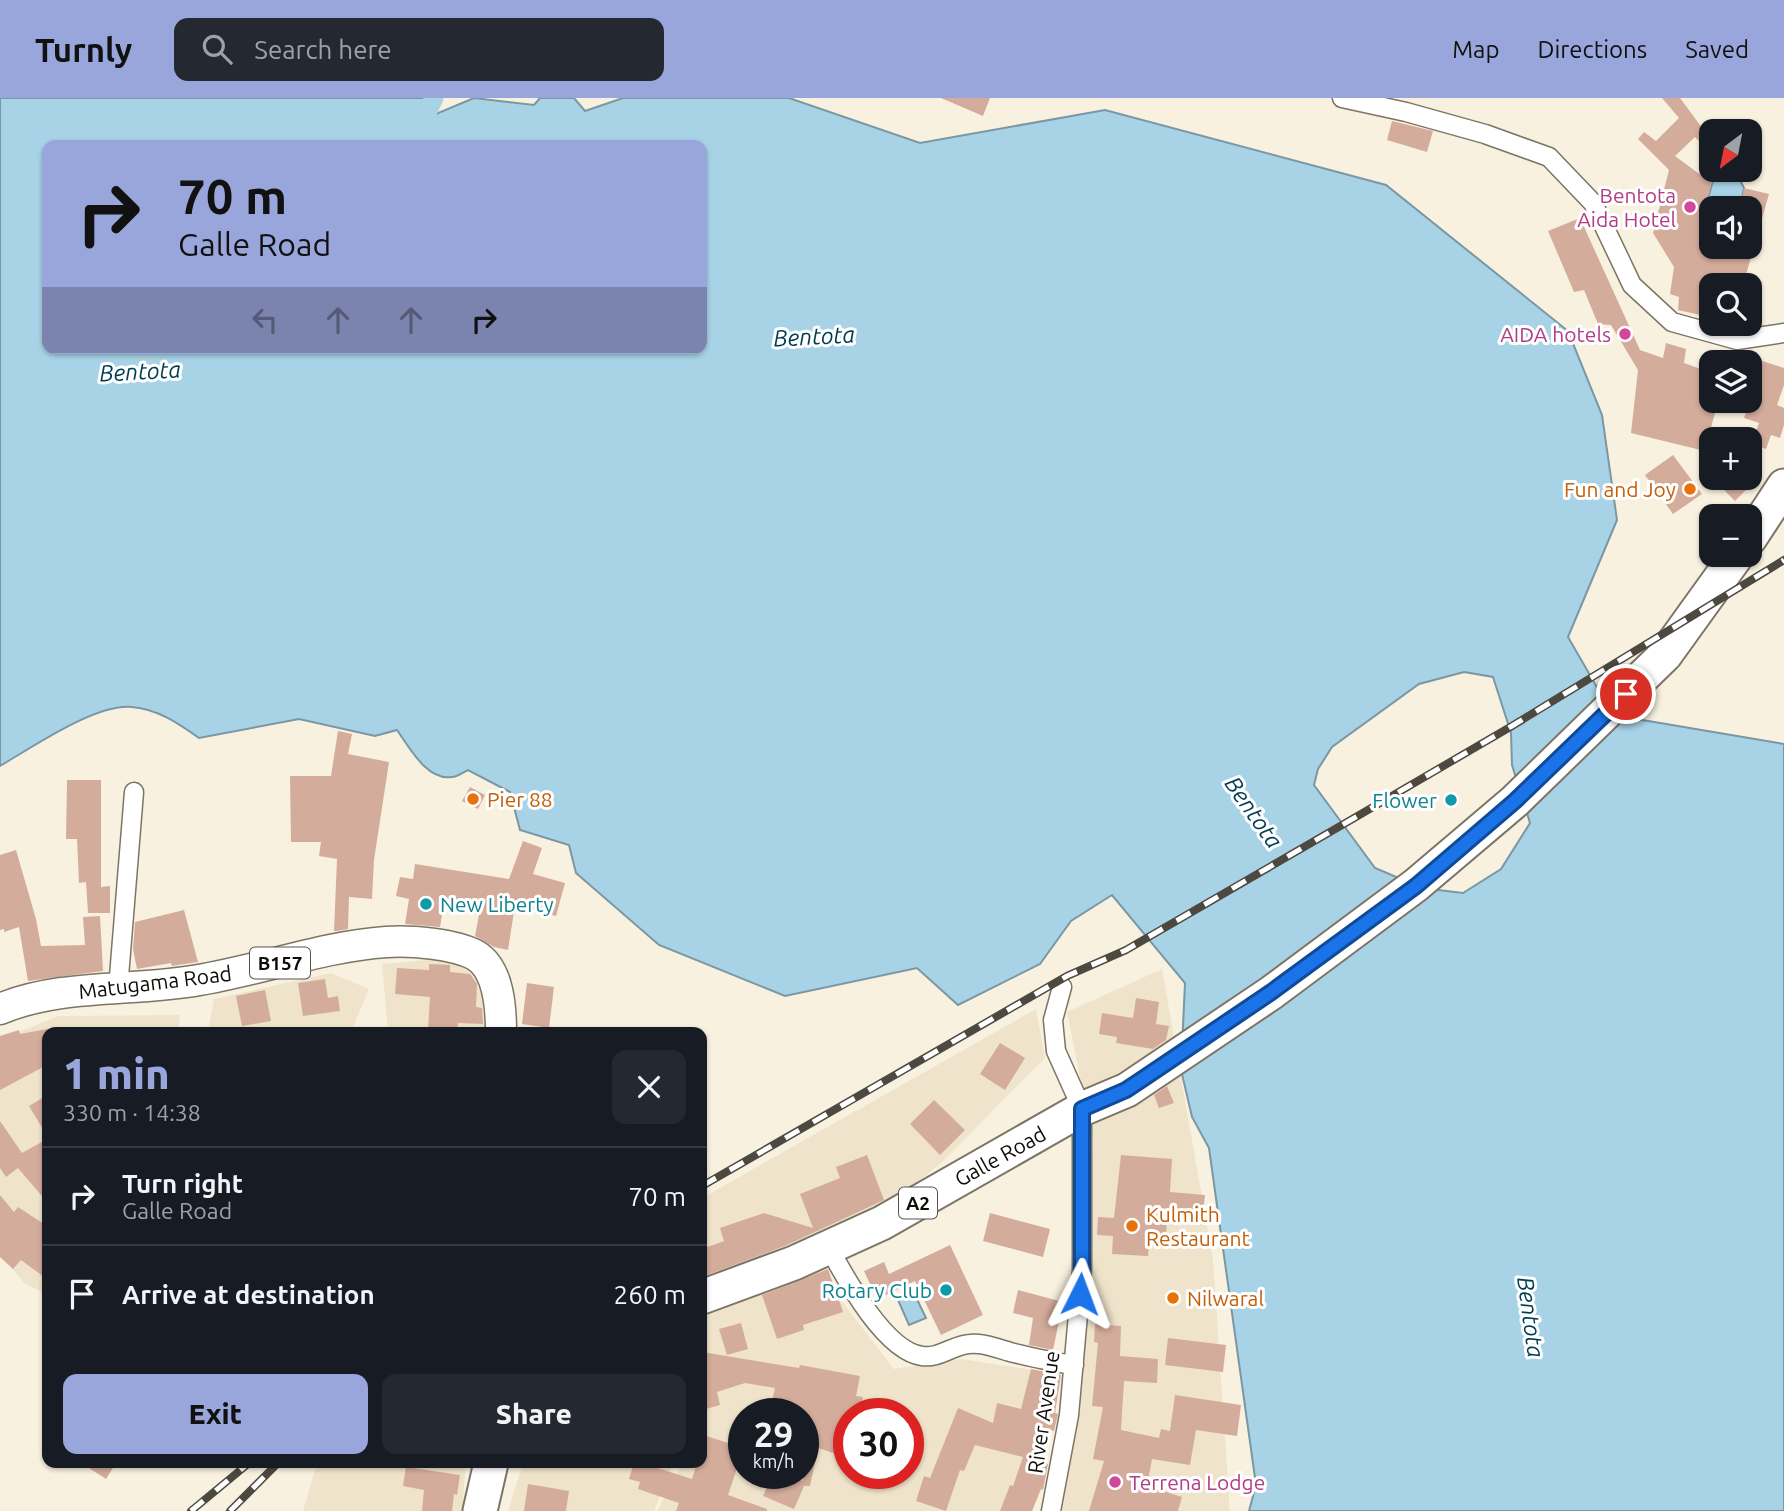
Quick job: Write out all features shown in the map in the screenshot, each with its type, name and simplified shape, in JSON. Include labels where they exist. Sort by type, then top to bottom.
[{"type":"highway","points":[[1762,520],[1784,486]]},
{"type":"highway","name":"Galle Road","points":[[707,1295],[829,1248],[905,1210],[1082,1109],[1126,1090],[1270,993],[1416,886],[1515,801],[1665,656],[1728,567]]},
{"type":"highway","points":[[477,1468],[478,1511]]},
{"type":"highway","points":[[478,1511],[490,1468]]},
{"type":"main road","name":"Matugama Road","points":[[0,1009],[22,999],[45,995],[144,988],[208,979],[370,943],[411,942],[447,947],[478,956],[489,970],[496,986],[500,1027]]},
{"type":"street","points":[[1342,98],[1485,134],[1549,157],[1593,203],[1632,285],[1672,322],[1737,340],[1784,333]]},
{"type":"street","points":[[118,989],[134,792]]},
{"type":"street","points":[[1062,986],[1053,1020],[1056,1051],[1082,1109]]},
{"type":"street","name":"River Avenue","points":[[1051,1511],[1069,1415],[1082,1270],[1082,1109]]},
{"type":"street","points":[[829,1248],[857,1298],[877,1322],[910,1353],[923,1357],[934,1356],[963,1343],[980,1344],[1074,1365]]},
{"type":"shaded area","points":[[451,958],[489,987],[488,1027],[388,1027],[382,964]]},
{"type":"shaded area","points":[[1162,969],[1213,1260],[1230,1511],[1060,1511],[1082,1380],[1093,1142],[1067,1012]]},
{"type":"shaded area","points":[[331,973],[369,989],[353,1027],[209,1027],[214,999]]},
{"type":"shaded area","points":[[1036,1009],[1045,1058],[939,1165],[863,1226],[707,1294],[707,1195]]},
{"type":"shaded area","points":[[180,1015],[179,1027],[42,1027],[42,1292],[25,1284],[0,1254],[0,1040],[58,1016]]},
{"type":"shaded area","points":[[826,1281],[894,1369],[962,1359],[1058,1374],[1033,1511],[657,1511],[680,1468],[707,1468],[707,1314],[735,1300]]},
{"type":"shaded area","points":[[466,1468],[462,1511],[303,1511],[315,1470]]},
{"type":"shaded area","points":[[521,1468],[671,1468],[654,1511],[508,1511]]},
{"type":"water","name":"Bentota","points":[[0,98],[424,98],[424,119],[474,98],[534,105],[540,98],[574,98],[585,111],[623,98],[789,98],[920,143],[1105,110],[1386,185],[1568,331],[1602,415],[1617,520],[1568,637],[1613,715],[1784,744],[1784,1511],[1249,1511],[1256,1485],[1209,1148],[1192,1117],[1181,1070],[1185,983],[1112,895],[1071,921],[1040,964],[958,1005],[917,968],[785,996],[659,945],[576,873],[569,845],[520,830],[510,792],[468,770],[452,777],[435,774],[413,753],[397,730],[375,736],[299,719],[199,738],[159,714],[132,707],[101,712],[46,738],[0,766]],"holes":[[[1464,672],[1493,677],[1511,733],[1512,765],[1530,823],[1501,869],[1463,893],[1422,888],[1375,868],[1314,785],[1318,769],[1332,747],[1419,684]]]},
{"type":"water","points":[[1713,182],[1741,182],[1744,188],[1742,196],[1709,196]]},
{"type":"water","points":[[914,1293],[926,1318],[909,1325],[898,1300]]},
{"type":"building","points":[[941,98],[990,98],[983,116]]},
{"type":"building","name":"Bentota Aida Hotel","points":[[1662,98],[1680,98],[1699,124],[1699,141],[1695,137],[1675,156],[1699,173],[1699,182],[1712,182],[1708,196],[1699,196],[1699,259],[1750,259],[1746,273],[1699,273],[1699,315],[1678,310],[1679,297],[1670,294],[1674,267],[1653,233],[1669,170],[1638,139],[1644,132],[1656,141],[1679,118]]},
{"type":"building","points":[[1392,121],[1433,131],[1427,152],[1387,140]]},
{"type":"building","name":"Bentota Aida Hotel","points":[[1744,188],[1769,194],[1762,218],[1762,196],[1742,196]]},
{"type":"building","name":"AIDA hotels","points":[[1580,218],[1640,350],[1663,358],[1666,343],[1686,349],[1684,363],[1699,368],[1699,413],[1715,413],[1711,427],[1699,427],[1699,450],[1631,433],[1638,370],[1611,325],[1598,324],[1584,290],[1574,292],[1548,231]]},
{"type":"building","points":[[1762,361],[1784,368],[1784,385],[1777,405],[1784,408],[1784,425],[1780,438],[1771,435],[1766,449],[1762,448],[1762,427],[1758,427],[1759,423],[1744,418],[1746,413],[1762,413]]},
{"type":"building","points":[[1673,455],[1702,494],[1673,514],[1645,475]]},
{"type":"building","points":[[1724,490],[1746,490],[1735,501]]},
{"type":"building","points":[[338,731],[352,734],[348,754],[389,762],[374,860],[372,899],[349,897],[348,929],[334,931],[337,859],[319,856],[321,842],[291,842],[290,776],[331,776]]},
{"type":"building","points":[[67,780],[101,780],[101,887],[110,886],[110,913],[88,913],[86,882],[79,883],[77,839],[66,839]]},
{"type":"building","points":[[470,787],[485,795],[478,809],[462,801]]},
{"type":"building","points":[[523,841],[542,848],[533,874],[565,883],[556,916],[515,905],[508,950],[494,947],[475,936],[479,915],[443,909],[440,927],[405,924],[409,899],[396,896],[400,877],[413,879],[415,864],[509,879]]},
{"type":"building","points":[[16,850],[41,946],[85,945],[83,917],[100,916],[103,971],[28,981],[19,927],[4,932],[4,929],[0,930],[0,855]]},
{"type":"building","points":[[184,910],[198,962],[137,969],[133,949],[135,922]]},
{"type":"building","points":[[429,964],[450,965],[450,972],[470,974],[477,984],[476,1007],[482,1008],[483,1024],[458,1023],[458,1027],[428,1027],[430,997],[395,994],[397,968],[429,970]]},
{"type":"building","points":[[325,979],[328,998],[338,996],[340,1011],[303,1016],[298,983]]},
{"type":"building","points":[[527,983],[554,987],[549,1027],[522,1024]]},
{"type":"building","points":[[265,990],[271,1021],[242,1026],[236,996]]},
{"type":"building","points":[[1136,998],[1159,1002],[1156,1024],[1169,1026],[1166,1040],[1153,1049],[1116,1043],[1117,1037],[1099,1034],[1102,1013],[1133,1018]]},
{"type":"building","points":[[19,1030],[20,1034],[42,1030],[42,1068],[0,1090],[0,1036]]},
{"type":"building","points":[[1000,1043],[1025,1058],[1005,1090],[980,1074]]},
{"type":"building","points":[[1167,1086],[1174,1103],[1159,1108],[1154,1095]]},
{"type":"building","points":[[42,1098],[42,1128],[29,1106]]},
{"type":"building","points":[[934,1100],[965,1130],[940,1155],[910,1124]]},
{"type":"building","points":[[0,1121],[22,1153],[42,1142],[42,1196],[18,1168],[6,1177],[0,1168]]},
{"type":"building","points":[[867,1155],[884,1200],[787,1245],[707,1275],[707,1247],[724,1241],[720,1228],[764,1213],[813,1228],[800,1194],[840,1178],[836,1167]]},
{"type":"building","points":[[1121,1155],[1172,1159],[1170,1192],[1205,1195],[1203,1213],[1167,1210],[1166,1242],[1149,1242],[1148,1256],[1112,1254],[1113,1236],[1097,1235],[1098,1217],[1114,1218]]},
{"type":"building","points":[[0,1195],[14,1212],[18,1207],[42,1223],[42,1275],[21,1260],[13,1269],[0,1257]]},
{"type":"building","points":[[990,1213],[1050,1229],[1043,1257],[983,1241]]},
{"type":"building","name":"Rotary Club","points":[[950,1245],[983,1315],[941,1335],[915,1281],[877,1299],[864,1271],[884,1262],[889,1274]]},
{"type":"building","points":[[828,1269],[843,1312],[803,1325],[804,1330],[777,1339],[762,1295]]},
{"type":"building","points":[[1018,1290],[1063,1302],[1053,1350],[1029,1345],[1033,1318],[1013,1313]]},
{"type":"building","points":[[741,1323],[748,1349],[727,1355],[719,1329]]},
{"type":"building","points":[[1095,1324],[1121,1326],[1120,1356],[1158,1359],[1157,1383],[1124,1381],[1121,1430],[1159,1438],[1161,1429],[1170,1431],[1175,1395],[1241,1405],[1237,1436],[1196,1430],[1190,1465],[1152,1459],[1147,1486],[1182,1497],[1178,1511],[1089,1511],[1104,1461],[1093,1459],[1103,1407],[1092,1406],[1098,1343],[1094,1342]]},
{"type":"building","points":[[1168,1338],[1226,1345],[1223,1372],[1165,1365]]},
{"type":"building","points":[[707,1353],[860,1376],[856,1396],[863,1397],[833,1398],[833,1453],[819,1448],[819,1398],[773,1398],[775,1388],[745,1383],[717,1392],[720,1405],[707,1409]]},
{"type":"building","points":[[1031,1369],[1061,1375],[1054,1431],[1046,1429],[1038,1461],[1048,1464],[1043,1490],[1041,1489],[1032,1511],[1000,1511],[1010,1485],[1013,1486],[1023,1457],[975,1445],[964,1471],[960,1470],[946,1511],[916,1501],[920,1489],[924,1489],[924,1476],[930,1478],[958,1408],[993,1423],[997,1403],[1021,1409]]},
{"type":"building","points":[[707,1436],[728,1443],[728,1495],[767,1511],[676,1511],[679,1503],[638,1489],[640,1482],[629,1479],[632,1468],[658,1468],[692,1479],[695,1468],[707,1468]]},
{"type":"building","points":[[89,1468],[113,1468],[106,1479]]},
{"type":"building","points":[[406,1468],[460,1475],[452,1511],[422,1511],[424,1490],[403,1486]]},
{"type":"building","points":[[528,1484],[569,1491],[566,1511],[524,1511]]},
{"type":"building","points":[[766,1489],[803,1489],[794,1509],[763,1496]]},
{"type":"waterway","points":[[424,119],[434,98]]},
{"type":"railway","points":[[707,1183],[1067,976],[1126,950],[1349,821],[1512,726],[1784,560]]},
{"type":"railway","points":[[191,1511],[243,1468]]},
{"type":"railway","points":[[230,1511],[273,1468]]},
{"type":"place","name":"Bentota Aida Hotel","points":[[1690,207]]},
{"type":"place","name":"AIDA hotels","points":[[1625,334]]},
{"type":"place","name":"Fun and Joy","points":[[1690,489]]},
{"type":"place","name":"Pier 88","points":[[473,799]]},
{"type":"place","name":"Flower","points":[[1451,800]]},
{"type":"place","name":"New Liberty","points":[[426,904]]},
{"type":"place","name":"Kulmith Restaurant","points":[[1132,1226]]},
{"type":"place","name":"Rotary Club","points":[[946,1290]]},
{"type":"place","name":"Nilwaral","points":[[1173,1298]]},
{"type":"place","name":"Terrena Lodge","points":[[1115,1482]]},
{"type":"route","points":[[1080,1294],[1082,1109],[1126,1090],[1147,1076],[1270,993],[1416,886],[1515,801],[1626,694]]}]
